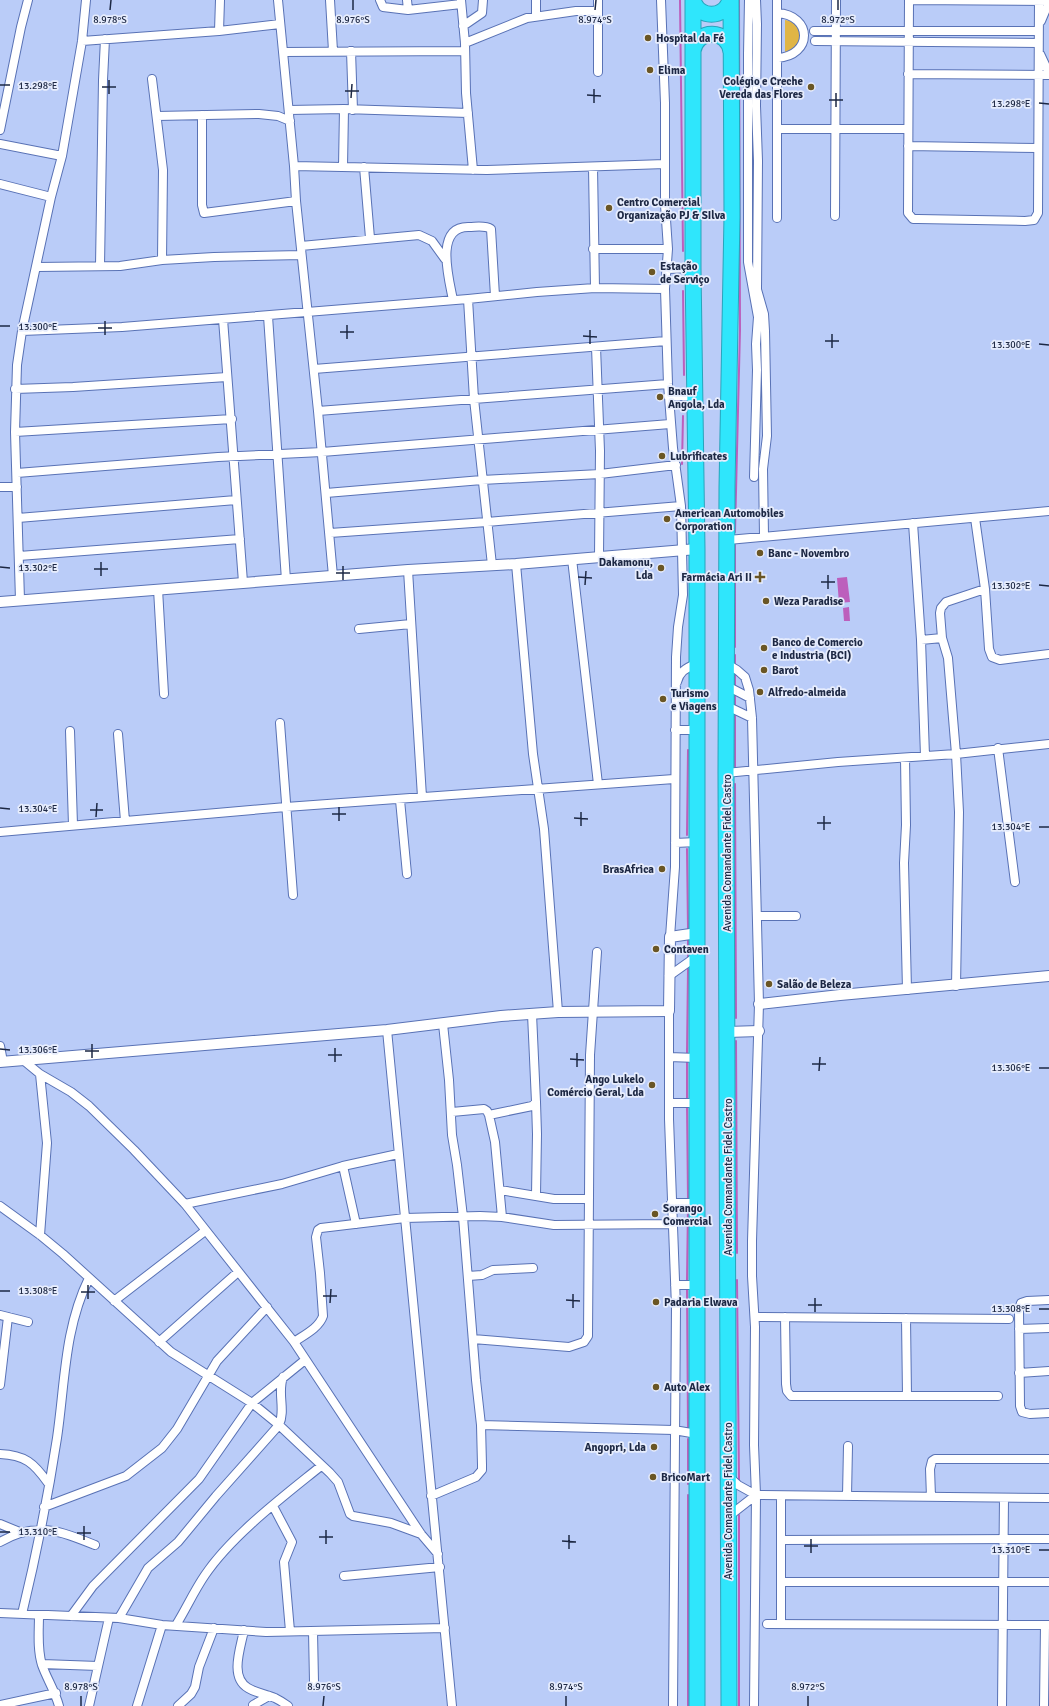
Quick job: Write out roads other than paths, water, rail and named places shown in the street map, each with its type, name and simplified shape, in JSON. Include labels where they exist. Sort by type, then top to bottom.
[{"type":"highway","points":[[693,0],[698,9],[706,14],[712,15],[723,11],[731,0]]},
{"type":"highway","points":[[693,0],[693,268],[695,396],[689,549],[696,664],[697,1706]]},
{"type":"highway","name":"Avenida Comandante Fidel Castro","points":[[728,1706],[729,1516],[726,773],[732,216],[731,0]]},
{"type":"highway","points":[[693,52],[697,40],[703,36],[712,34],[724,38],[730,46],[731,52]]},
{"type":"street","points":[[0,130],[21,26],[28,0]]},
{"type":"street","points":[[20,600],[15,432],[17,365],[22,331],[51,197],[62,156],[82,41],[86,0]]},
{"type":"street","points":[[219,31],[220,0]]},
{"type":"street","points":[[278,0],[301,255],[314,369],[333,576]]},
{"type":"street","points":[[330,0],[333,51]]},
{"type":"street","points":[[380,0],[383,7],[408,10],[461,2],[464,26],[468,112],[473,170]]},
{"type":"street","points":[[407,0],[408,10]]},
{"type":"street","points":[[464,26],[482,13],[483,0]]},
{"type":"street","points":[[536,0],[536,16]]},
{"type":"street","points":[[598,0],[598,72]]},
{"type":"street","points":[[660,0],[665,103],[665,205],[668,249],[665,289],[668,396],[673,448],[689,549],[678,627],[674,779],[675,843],[669,976],[671,1203],[676,1284],[673,1706]]},
{"type":"street","points":[[749,0],[748,262],[758,317],[756,344],[757,401],[754,477]]},
{"type":"street","points":[[756,0],[758,193],[757,290]]},
{"type":"street","points":[[777,0],[777,218]]},
{"type":"street","points":[[835,216],[836,0]]},
{"type":"street","points":[[1038,31],[1043,13],[1049,1],[1039,0],[909,0],[908,213],[913,219],[1034,220],[1038,212],[1037,148],[1038,31],[1039,0]]},
{"type":"street","points":[[283,52],[465,47],[527,18],[576,10],[598,11]]},
{"type":"street","points":[[777,13],[793,16],[809,31],[1038,31]]},
{"type":"street","points":[[82,41],[219,31],[280,24]]},
{"type":"street","points":[[777,58],[788,57],[801,48],[809,31]]},
{"type":"street","points":[[100,266],[105,39]]},
{"type":"street","points":[[815,41],[1038,43]]},
{"type":"street","points":[[908,74],[1049,74],[1042,62],[1038,43]]},
{"type":"street","points":[[351,51],[353,110]]},
{"type":"street","points":[[152,79],[163,170],[162,260]]},
{"type":"street","points":[[289,110],[344,109],[468,112]]},
{"type":"street","points":[[343,167],[344,109]]},
{"type":"street","points":[[156,116],[268,115],[290,121]]},
{"type":"street","points":[[202,116],[202,205],[204,213],[296,201]]},
{"type":"street","points":[[777,129],[908,129]]},
{"type":"street","points":[[0,144],[62,156]]},
{"type":"street","points":[[908,146],[1037,148]]},
{"type":"street","points":[[294,166],[473,170],[665,164]]},
{"type":"street","points":[[364,167],[370,238]]},
{"type":"street","points":[[593,167],[593,250],[595,288]]},
{"type":"street","points":[[0,184],[51,197]]},
{"type":"street","points":[[453,300],[446,259],[448,244],[457,228],[467,227],[489,228],[492,232],[495,296]]},
{"type":"street","points":[[301,246],[370,238],[419,235],[432,241],[446,259]]},
{"type":"street","points":[[593,250],[668,249]]},
{"type":"street","points":[[37,267],[120,266],[162,260],[301,255]]},
{"type":"street","points":[[748,262],[764,314],[767,436],[763,469],[764,536]]},
{"type":"street","points":[[667,269],[693,268]]},
{"type":"street","points":[[22,331],[122,327],[308,313],[595,288],[665,289]]},
{"type":"street","points":[[468,299],[474,399],[492,565]]},
{"type":"street","points":[[268,316],[279,454],[286,580]]},
{"type":"street","points":[[223,319],[227,377],[232,419],[233,457],[243,582]]},
{"type":"street","points":[[314,369],[471,358],[666,341]]},
{"type":"street","points":[[596,347],[600,451],[599,556]]},
{"type":"street","points":[[16,389],[73,387],[227,377]]},
{"type":"street","points":[[318,411],[668,384]]},
{"type":"street","points":[[668,396],[695,396]]},
{"type":"street","points":[[15,432],[232,419]]},
{"type":"street","points":[[17,473],[322,452],[670,424]]},
{"type":"street","points":[[326,493],[482,480],[600,474],[676,465]]},
{"type":"street","points":[[0,487],[17,488]]},
{"type":"street","points":[[18,518],[236,500]]},
{"type":"street","points":[[330,533],[681,506]]},
{"type":"street","points":[[728,540],[913,522],[1049,511]]},
{"type":"street","points":[[975,518],[985,589],[989,648],[992,657],[1000,660],[1049,654]]},
{"type":"street","points":[[913,522],[921,640],[925,756]]},
{"type":"street","points":[[19,556],[240,539]]},
{"type":"street","points":[[0,602],[243,582],[516,564],[689,549]]},
{"type":"street","points":[[572,559],[598,784]]},
{"type":"street","points":[[516,564],[533,754],[544,829],[558,1012]]},
{"type":"street","points":[[408,570],[422,797]]},
{"type":"street","points":[[158,589],[164,694]]},
{"type":"street","points":[[956,986],[959,850],[956,754],[948,658],[942,638],[940,613],[944,605],[953,599],[985,589]]},
{"type":"street","points":[[359,629],[411,624]]},
{"type":"street","points":[[921,640],[942,638]]},
{"type":"street","points":[[676,687],[678,679],[682,673],[689,666],[696,664]]},
{"type":"street","points":[[727,664],[737,670],[745,678],[749,690],[752,718],[752,771],[756,834],[759,1031],[752,1241],[752,1276],[755,1317],[754,1445],[756,1495],[754,1706]]},
{"type":"street","points":[[727,686],[750,698]]},
{"type":"street","points":[[676,700],[696,700]]},
{"type":"street","points":[[727,706],[752,718]]},
{"type":"street","points":[[280,723],[293,895]]},
{"type":"street","points":[[675,730],[696,730]]},
{"type":"street","points":[[70,731],[73,825]]},
{"type":"street","points":[[118,734],[125,821]]},
{"type":"street","points":[[726,773],[838,762],[956,754],[998,748],[1049,744]]},
{"type":"street","points":[[998,748],[1015,882]]},
{"type":"street","points":[[905,758],[906,825],[904,863],[907,990]]},
{"type":"street","points":[[0,832],[286,807],[400,800],[538,788],[674,779]]},
{"type":"street","points":[[400,800],[407,874]]},
{"type":"street","points":[[675,843],[697,842]]},
{"type":"street","points":[[757,916],[796,916]]},
{"type":"street","points":[[670,937],[697,933]]},
{"type":"street","points":[[473,1339],[569,1347],[577,1345],[587,1339],[590,1330],[590,1055],[597,952]]},
{"type":"street","points":[[669,976],[697,956]]},
{"type":"street","points":[[759,1004],[1049,976]]},
{"type":"street","points":[[0,1046],[1,1062],[386,1030],[558,1012],[669,1011]]},
{"type":"street","points":[[532,1014],[538,1134],[536,1195]]},
{"type":"street","points":[[431,1496],[479,1474],[482,1465],[481,1425],[476,1388],[463,1217],[452,1135],[452,1112],[442,1024]]},
{"type":"street","points":[[386,1030],[431,1496],[440,1567],[452,1706]]},
{"type":"street","points":[[727,1032],[759,1031]]},
{"type":"street","points":[[669,1057],[697,1058]]},
{"type":"street","points":[[23,1060],[40,1074],[71,1092],[89,1106],[134,1150],[185,1204],[294,1342],[421,1534],[438,1554]]},
{"type":"street","points":[[40,1074],[47,1143],[40,1235]]},
{"type":"street","points":[[489,1115],[532,1106],[536,1102]]},
{"type":"street","points":[[669,1103],[697,1103]]},
{"type":"street","points":[[452,1112],[484,1109],[489,1115],[495,1142],[502,1217]]},
{"type":"street","points":[[185,1204],[282,1184],[343,1166],[398,1154]]},
{"type":"street","points":[[343,1166],[356,1224]]},
{"type":"street","points":[[500,1190],[554,1199],[589,1199]]},
{"type":"street","points":[[671,1203],[697,1203]]},
{"type":"street","points":[[0,1206],[40,1235],[171,1352],[252,1403],[279,1426],[338,1482],[350,1514],[353,1516],[384,1522],[421,1534]]},
{"type":"street","points":[[294,1342],[316,1327],[321,1322],[323,1316],[316,1237],[318,1230],[321,1228],[405,1218],[463,1217],[502,1217],[554,1225],[672,1224]]},
{"type":"street","points":[[114,1301],[205,1231]]},
{"type":"street","points":[[468,1276],[482,1275],[493,1270],[533,1268]]},
{"type":"street","points":[[159,1342],[238,1272]]},
{"type":"street","points":[[22,1614],[33,1571],[57,1437],[73,1320],[80,1298],[89,1278]]},
{"type":"street","points":[[676,1284],[697,1285]]},
{"type":"street","points":[[1049,1300],[1027,1301],[1021,1303],[1019,1310],[1020,1406],[1022,1412],[1030,1414],[1049,1413]]},
{"type":"street","points":[[44,1507],[126,1476],[162,1448],[177,1428],[207,1376],[223,1353],[267,1307]]},
{"type":"street","points":[[0,1385],[4,1316],[28,1322]]},
{"type":"street","points":[[755,1317],[1010,1319]]},
{"type":"street","points":[[786,1317],[786,1384],[787,1391],[791,1396],[998,1396]]},
{"type":"street","points":[[906,1318],[907,1396]]},
{"type":"street","points":[[1019,1329],[1049,1328]]},
{"type":"street","points":[[71,1616],[93,1586],[199,1479],[252,1403],[305,1360]]},
{"type":"street","points":[[1019,1373],[1049,1371]]},
{"type":"street","points":[[120,1618],[148,1568],[178,1542],[216,1496],[279,1426],[282,1414],[280,1392],[284,1376]]},
{"type":"street","points":[[481,1425],[674,1430],[696,1434]]},
{"type":"street","points":[[847,1496],[848,1446]]},
{"type":"street","points":[[0,1454],[18,1455],[24,1458],[41,1472],[48,1483]]},
{"type":"street","points":[[931,1497],[930,1469],[932,1461],[935,1458],[1049,1459]]},
{"type":"street","points":[[176,1626],[206,1573],[247,1528],[322,1466]]},
{"type":"street","points":[[728,1476],[738,1485],[756,1495],[1049,1498]]},
{"type":"street","points":[[729,1516],[756,1495]]},
{"type":"street","points":[[781,1496],[781,1624]]},
{"type":"street","points":[[1002,1706],[1004,1498]]},
{"type":"street","points":[[273,1506],[292,1542],[284,1562],[290,1631]]},
{"type":"street","points":[[0,1524],[22,1533]]},
{"type":"street","points":[[0,1542],[22,1533],[40,1529],[64,1532],[95,1545]]},
{"type":"street","points":[[781,1540],[1049,1539]]},
{"type":"street","points":[[344,1576],[440,1567]]},
{"type":"street","points":[[781,1582],[1049,1582]]},
{"type":"street","points":[[0,1613],[120,1618],[162,1625],[244,1630],[313,1631],[445,1628]]},
{"type":"street","points":[[39,1615],[39,1647],[42,1664],[56,1693],[59,1706]]},
{"type":"street","points":[[89,1706],[102,1655],[109,1618]]},
{"type":"street","points":[[768,1624],[1047,1625],[1044,1706]]},
{"type":"street","points":[[137,1706],[162,1625]]},
{"type":"street","points":[[178,1706],[191,1694],[195,1687],[199,1668],[214,1628]]},
{"type":"street","points":[[244,1630],[237,1669],[243,1683],[249,1689],[274,1698],[288,1706]]},
{"type":"street","points":[[313,1631],[314,1682]]},
{"type":"street","points":[[42,1664],[98,1666]]},
{"type":"street","points":[[249,1689],[253,1705],[269,1696]]},
{"type":"street","points":[[0,1704],[56,1693]]},
{"type":"waterway","points":[[680,0],[683,251]]},
{"type":"waterway","points":[[735,532],[740,330],[739,0]]},
{"type":"waterway","points":[[683,291],[684,375]]},
{"type":"waterway","points":[[682,464],[683,416]]},
{"type":"waterway","points":[[735,545],[735,647]]},
{"type":"waterway","points":[[735,655],[735,665]]},
{"type":"waterway","points":[[735,672],[735,687]]},
{"type":"waterway","points":[[735,694],[735,707]]},
{"type":"waterway","points":[[735,712],[735,769]]},
{"type":"waterway","points":[[687,835],[688,750]]},
{"type":"waterway","points":[[735,784],[736,1018]]},
{"type":"waterway","points":[[687,849],[688,929]]},
{"type":"waterway","points":[[688,938],[688,958]]},
{"type":"waterway","points":[[687,1054],[688,969]]},
{"type":"waterway","points":[[736,1041],[737,1253]]},
{"type":"waterway","points":[[687,1062],[687,1101]]},
{"type":"waterway","points":[[687,1105],[688,1199]]},
{"type":"waterway","points":[[687,1281],[688,1206]]},
{"type":"waterway","points":[[737,1280],[739,1480]]},
{"type":"waterway","points":[[687,1290],[688,1428]]},
{"type":"waterway","points":[[688,1439],[688,1484]]},
{"type":"waterway","points":[[688,1495],[688,1706]]},
{"type":"waterway","points":[[739,1515],[739,1706]]},
{"type":"place","name":"Hospital da Fé","points":[[648,38]]},
{"type":"place","name":"Elima","points":[[650,70]]},
{"type":"place","name":"Colégio e Creche Vereda das Flores","points":[[811,87]]},
{"type":"place","name":"Centro Comercial Organização PJ & SIlva","points":[[609,208]]},
{"type":"place","name":"Estação de Serviço","points":[[652,272]]},
{"type":"place","name":"Bnauf Angola, Lda","points":[[660,397]]},
{"type":"place","name":"Lubrificates","points":[[662,456]]},
{"type":"place","name":"American Automobiles Corporation","points":[[667,519]]},
{"type":"place","name":"Banc - Novembro","points":[[760,553]]},
{"type":"place","name":"Dakamonu, Lda","points":[[661,568]]},
{"type":"place","name":"Farmácia Ari II","points":[[760,577]]},
{"type":"place","name":"Weza Paradise","points":[[766,601]]},
{"type":"place","name":"Banco de Comercio e Industria (BCI)","points":[[764,648]]},
{"type":"place","name":"Barot","points":[[764,670]]},
{"type":"place","name":"Alfredo-almeida","points":[[760,692]]},
{"type":"place","name":"Turismo e Viagens","points":[[663,699]]},
{"type":"place","name":"BrasAfrica","points":[[662,869]]},
{"type":"place","name":"Contaven","points":[[656,949]]},
{"type":"place","name":"Salão de Beleza","points":[[769,984]]},
{"type":"place","name":"Ango Lukelo Comércio Geral, Lda","points":[[652,1085]]},
{"type":"place","name":"Sorango Comercial","points":[[655,1214]]},
{"type":"place","name":"Padaria Elwava","points":[[656,1302]]},
{"type":"place","name":"Auto Alex","points":[[656,1387]]},
{"type":"place","name":"Angopri, Lda","points":[[654,1447]]},
{"type":"place","name":"BricoMart","points":[[653,1477]]}]
